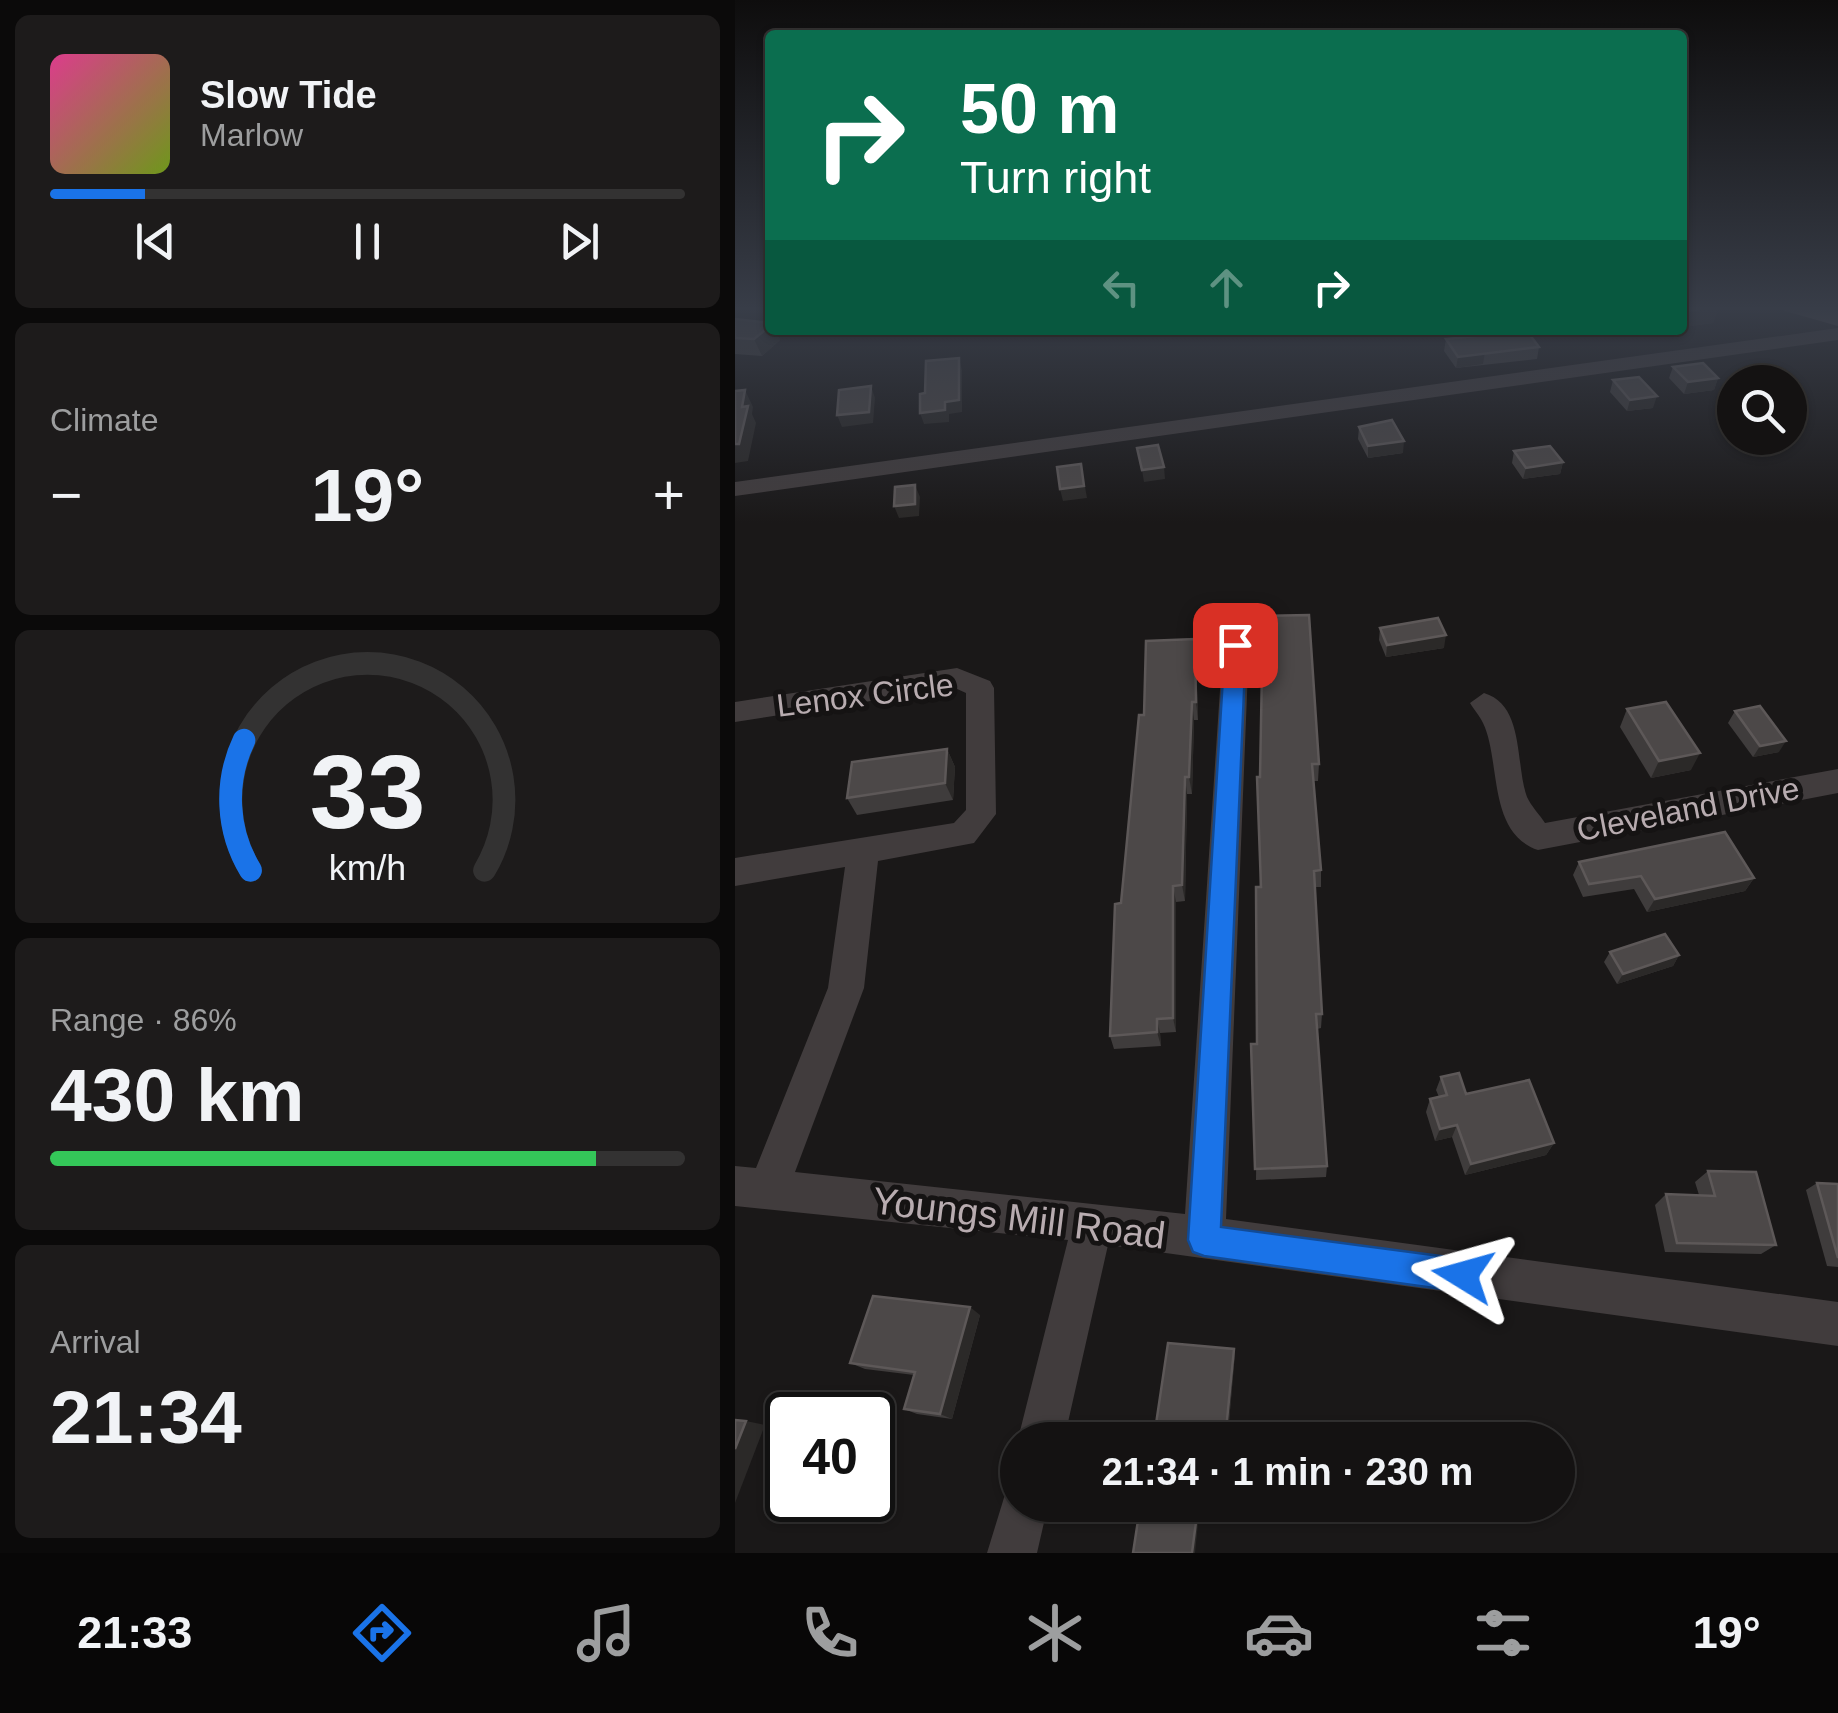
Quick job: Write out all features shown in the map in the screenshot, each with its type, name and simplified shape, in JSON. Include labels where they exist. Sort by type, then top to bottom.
[{"type":"street","points":[[735,489],[1522,378]]},
{"type":"street","points":[[1204,1240],[1235,645]]},
{"type":"street","name":"Lenox Circle","points":[[735,712],[957,678],[979,688],[981,814],[963,834],[735,872]]},
{"type":"street","name":"Cleveland Drive","points":[[1484,703],[1498,722],[1513,801],[1538,836],[1838,781]]},
{"type":"street","points":[[752,1187],[846,988],[863,851]]},
{"type":"street","name":"Youngs Mill Road","points":[[752,1187],[1093,1222],[1838,1324]]},
{"type":"street","points":[[1044,1422],[1093,1222]]},
{"type":"street","points":[[1012,1553],[1020,1522]]},
{"type":"building","points":[[925,378],[959,378],[959,400],[945,402],[945,410],[920,413],[920,394],[925,393]]},
{"type":"building","points":[[1640,378],[1657,396],[1630,400],[1613,380]]},
{"type":"building","points":[[871,386],[869,412],[837,415],[839,390]]},
{"type":"building","points":[[745,390],[742,407],[748,406],[739,444],[735,444],[735,391]]},
{"type":"building","points":[[1392,420],[1404,441],[1368,446],[1359,427]]},
{"type":"building","points":[[1158,445],[1164,467],[1142,470],[1137,448]]},
{"type":"building","points":[[1550,446],[1563,462],[1526,468],[1514,451]]},
{"type":"building","points":[[1081,464],[1084,486],[1060,489],[1057,467]]},
{"type":"building","points":[[915,485],[915,504],[894,506],[895,487]]},
{"type":"building","points":[[1309,615],[1319,764],[1312,764],[1321,870],[1314,871],[1322,1014],[1316,1014],[1327,1166],[1255,1169],[1251,1044],[1257,1044],[1256,887],[1261,887],[1257,777],[1263,616]]},
{"type":"building","points":[[1438,618],[1446,635],[1387,645],[1380,628]]},
{"type":"building","points":[[1195,639],[1196,702],[1192,702],[1189,777],[1185,777],[1182,885],[1173,886],[1173,1018],[1157,1019],[1157,1032],[1110,1036],[1115,904],[1121,903],[1139,715],[1144,715],[1146,641]]},
{"type":"building","points":[[1666,702],[1700,753],[1659,761],[1627,709]]},
{"type":"building","points":[[1760,706],[1786,741],[1760,746],[1735,711]]},
{"type":"building","points":[[947,749],[945,783],[847,798],[852,762]]},
{"type":"building","points":[[1725,832],[1754,878],[1655,899],[1641,876],[1589,884],[1579,862]]},
{"type":"building","points":[[1665,934],[1679,955],[1623,974],[1610,952]]},
{"type":"building","points":[[1459,1073],[1466,1094],[1529,1080],[1554,1143],[1471,1164],[1457,1125],[1440,1129],[1430,1099],[1447,1095],[1441,1077]]},
{"type":"building","points":[[1708,1171],[1756,1172],[1776,1245],[1677,1243],[1666,1194],[1715,1196]]},
{"type":"building","points":[[1817,1183],[1838,1184],[1838,1258]]},
{"type":"building","points":[[873,1296],[970,1307],[940,1414],[904,1409],[915,1372],[850,1363]]},
{"type":"building","points":[[1168,1343],[1234,1349],[1227,1422],[1156,1422]]},
{"type":"building","points":[[735,1420],[746,1421],[735,1449]]},
{"type":"building","points":[[1138,1522],[1196,1522],[1192,1553],[1133,1553]]},
{"type":"route","points":[[1235,645],[1204,1240],[1463,1275]]}]
